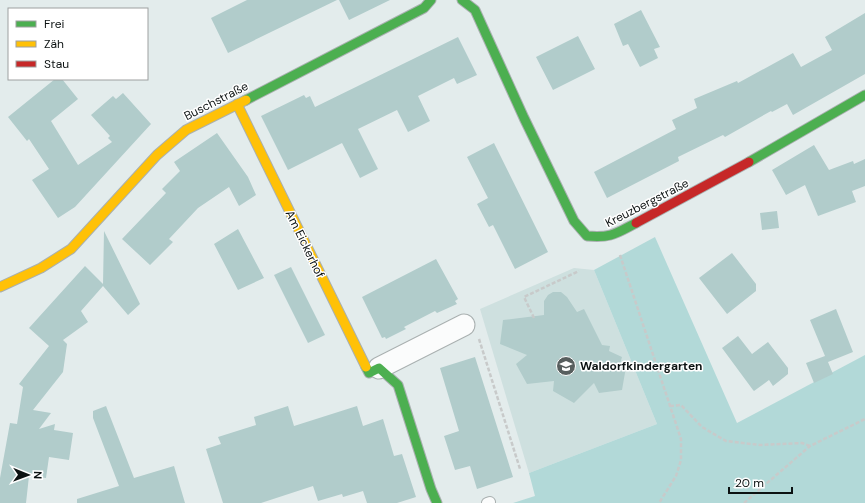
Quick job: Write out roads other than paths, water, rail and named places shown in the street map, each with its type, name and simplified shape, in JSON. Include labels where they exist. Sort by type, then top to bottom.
[{"type":"street","name":"Buschstraße","points":[[0,287],[41,268],[71,249],[156,155],[186,130],[424,8],[431,0]]},
{"type":"street","name":"Kreuzbergstraße","points":[[462,0],[475,10],[524,118],[574,221],[588,236],[602,237],[614,235],[722,177],[865,95]]},
{"type":"street","name":"Am Eickerhof","points":[[237,104],[369,373],[379,368],[398,385],[431,489],[437,503]]},
{"type":"street","points":[[379,368],[464,325]]},
{"type":"place","name":"Waldorfkindergarten","points":[[566,366]]}]
